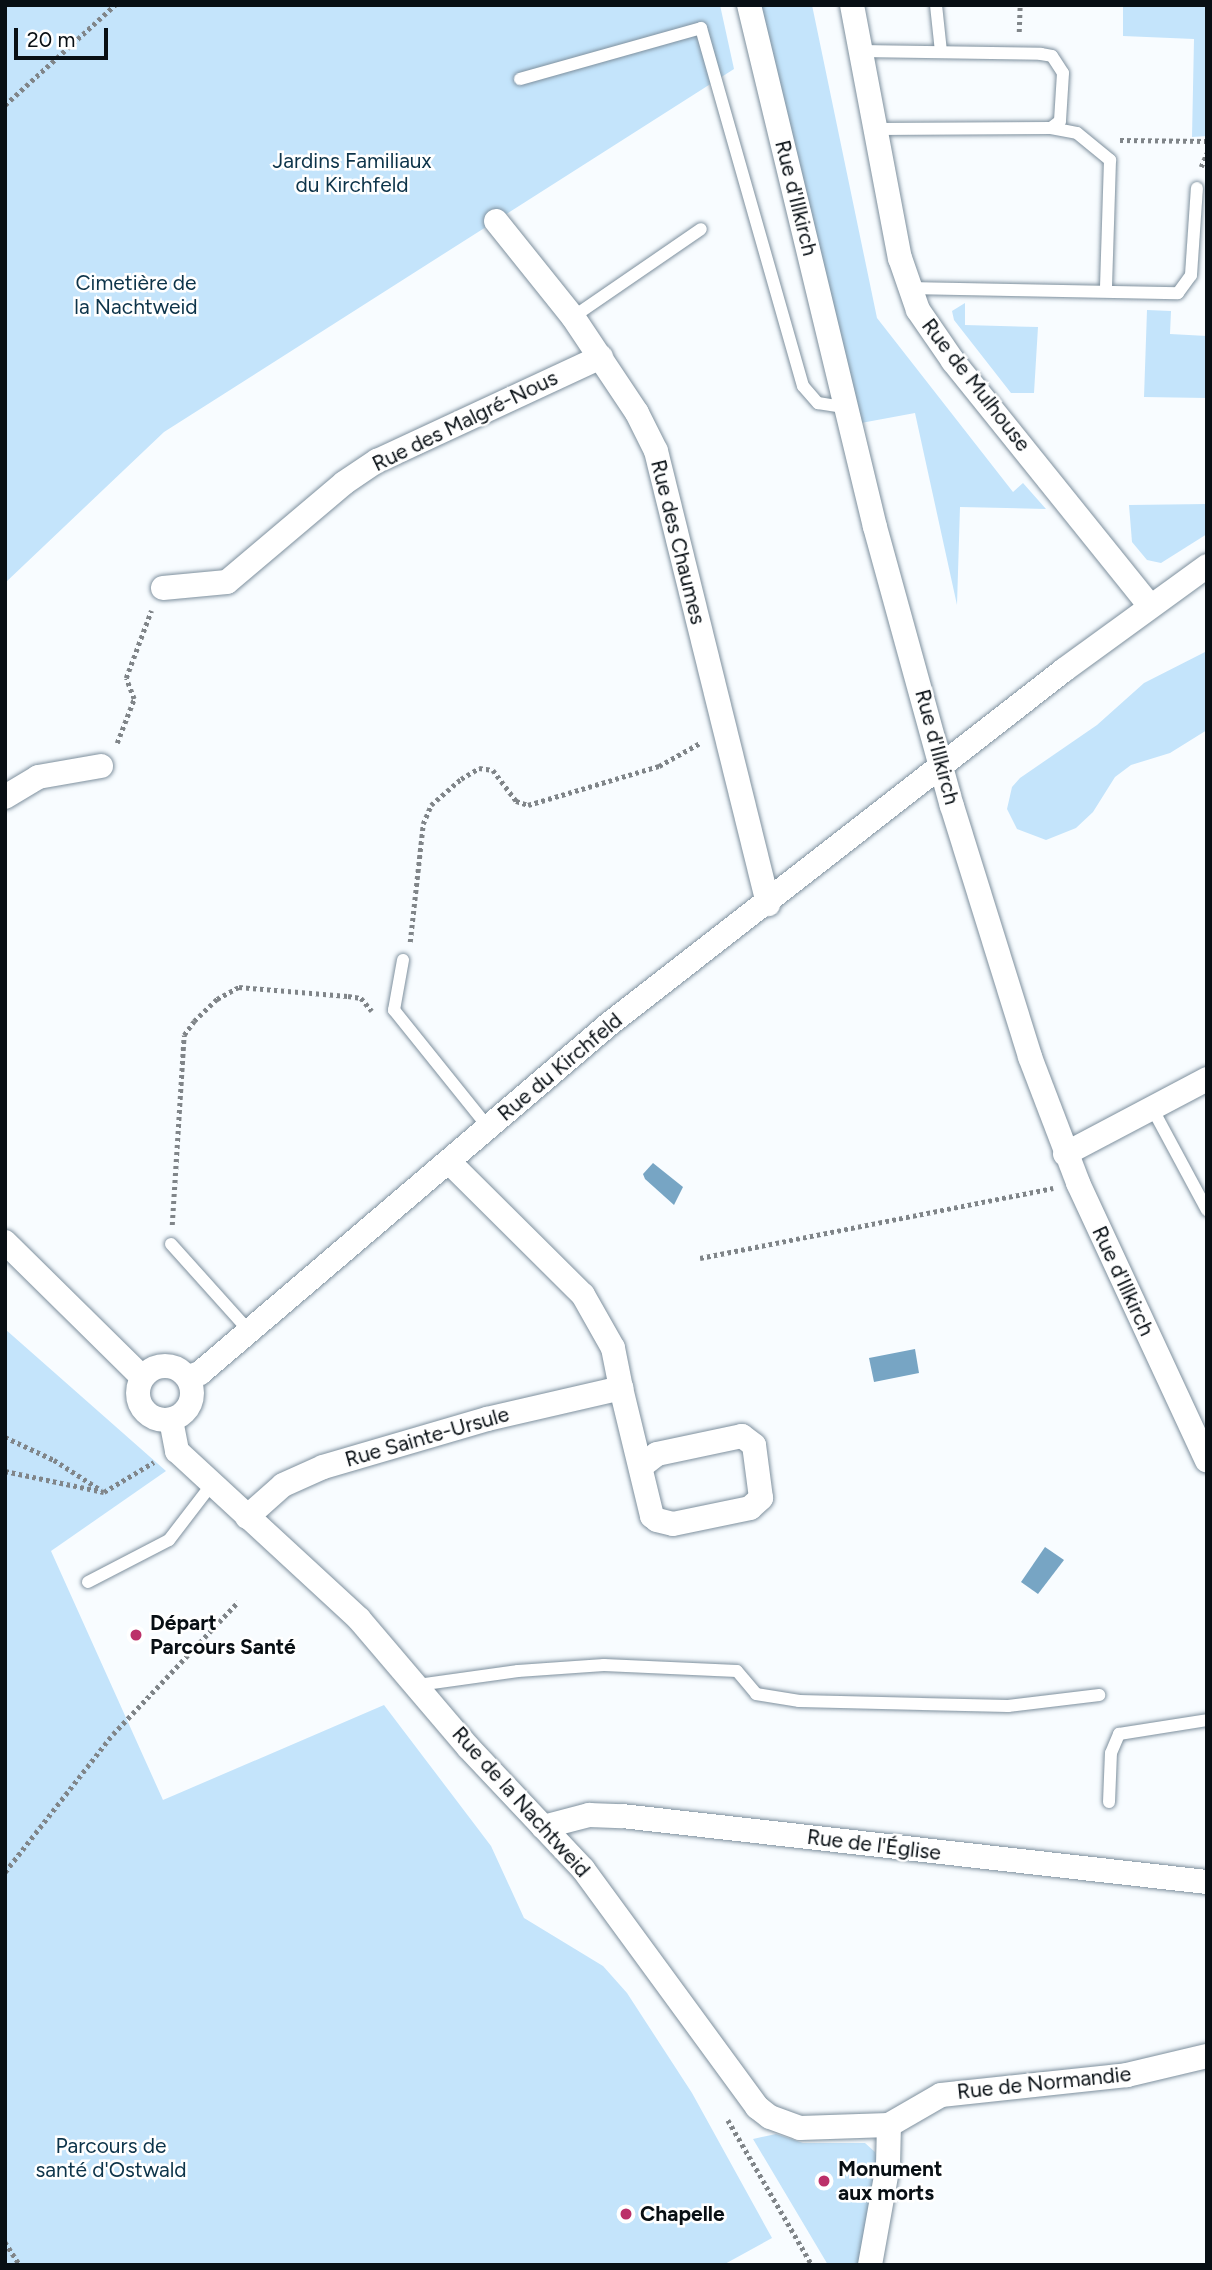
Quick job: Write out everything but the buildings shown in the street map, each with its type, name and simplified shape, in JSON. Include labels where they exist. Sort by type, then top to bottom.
[{"type":"street","name":"Rue d'Illkirch","points":[[749,5],[844,407],[942,766],[1030,1057],[1065,1154],[1207,1461]]},
{"type":"street","name":"Rue de Mulhouse","points":[[852,5],[908,288],[953,361],[1150,606]]},
{"type":"street","name":"Rue des Chaumes","points":[[496,221],[573,317],[601,357],[656,451],[723,732],[768,904]]},
{"type":"street","name":"Rue des Malgré-Nous","points":[[163,587],[227,582],[344,483],[377,461],[601,357]]},
{"type":"street","points":[[942,766],[1150,606],[1207,566]]},
{"type":"street","points":[[5,797],[38,777],[100,765]]},
{"type":"street","name":"Rue du Kirchfeld","points":[[188,1377],[200,1373],[608,1025],[768,904],[942,766]]},
{"type":"street","points":[[1065,1154],[1207,1079]]},
{"type":"street","points":[[449,1162],[583,1295],[613,1348],[633,1443],[643,1465],[652,1516],[663,1523],[750,1508],[761,1497],[754,1446],[742,1436],[657,1454],[643,1465]]},
{"type":"street","points":[[5,1242],[142,1377]]},
{"type":"street","points":[[160,1366],[181,1370],[188,1377],[193,1387],[189,1408],[171,1420],[160,1420],[142,1408],[138,1388],[142,1377],[160,1366]]},
{"type":"street","name":"Rue Sainte-Ursule","points":[[247,1517],[282,1486],[323,1467],[487,1419],[621,1388]]},
{"type":"street","name":"Rue de la Nachtweid","points":[[171,1420],[177,1451],[359,1619],[607,1899],[757,2107],[770,2117],[800,2128],[888,2125]]},
{"type":"street","name":"Rue de l'Église","points":[[543,1827],[589,1815],[622,1816],[1207,1882]]},
{"type":"street","name":"Rue de Normandie","points":[[888,2125],[941,2095],[1127,2075],[1207,2056]]},
{"type":"street","points":[[870,2265],[887,2165],[888,2125]]},
{"type":"lane","points":[[936,5],[942,52]]},
{"type":"lane","points":[[520,79],[701,28],[803,386],[818,403],[844,407]]},
{"type":"lane","points":[[860,51],[1052,56],[1063,73],[1064,89],[1060,121],[1051,128]]},
{"type":"lane","points":[[876,129],[1051,128],[1077,133],[1092,142],[1103,150],[1111,167],[1107,290]]},
{"type":"lane","points":[[908,288],[1107,290],[1166,294],[1187,286],[1197,188]]},
{"type":"lane","points":[[573,317],[701,229]]},
{"type":"lane","points":[[403,960],[394,1010],[488,1127]]},
{"type":"lane","points":[[1152,1108],[1207,1210]]},
{"type":"lane","points":[[171,1244],[249,1331]]},
{"type":"lane","points":[[88,1582],[169,1540],[212,1484]]},
{"type":"lane","points":[[418,1685],[518,1671],[604,1665],[737,1671],[756,1694],[799,1701],[1008,1706],[1099,1695]]},
{"type":"lane","points":[[1109,1802],[1111,1753],[1119,1734],[1207,1720]]},
{"type":"path","points":[[5,105],[115,5]]},
{"type":"path","points":[[1092,142],[1207,141]]},
{"type":"path","points":[[100,765],[113,752],[134,699],[126,678],[163,587]]},
{"type":"path","points":[[403,960],[414,926],[426,815],[431,805],[461,779],[480,768],[493,770],[516,801],[528,805],[659,766],[723,732]]},
{"type":"path","points":[[171,1244],[184,1035],[194,1021],[217,999],[239,988],[348,996],[361,998],[370,1011],[394,1010]]},
{"type":"path","points":[[700,1258],[1078,1183]]},
{"type":"path","points":[[5,1437],[54,1460],[104,1492]]},
{"type":"path","points":[[5,1471],[104,1492],[149,1464],[158,1472]]},
{"type":"path","points":[[5,1872],[113,1734],[238,1602]]},
{"type":"path","points":[[724,2113],[812,2265]]},
{"type":"path","points":[[5,2242],[20,2265]]},
{"type":"green space","points":[[5,5],[720,5],[734,69],[164,432],[5,583]]},
{"type":"green space","points":[[760,5],[812,5],[877,318],[1013,492],[1023,483],[1046,509],[960,507],[957,605],[915,413],[861,423]]},
{"type":"green space","points":[[1123,5],[1207,5],[1207,136],[1192,137],[1194,39],[1123,36]]},
{"type":"green space","points":[[965,303],[965,325],[1038,327],[1034,393],[1011,393],[954,320],[952,311]]},
{"type":"green space","points":[[1147,310],[1171,311],[1170,334],[1207,336],[1207,398],[1144,397]]},
{"type":"green space","points":[[1207,504],[1207,534],[1161,563],[1147,560],[1132,542],[1129,505]]},
{"type":"green space","points":[[1207,651],[1207,730],[1170,753],[1131,765],[1115,777],[1093,812],[1076,828],[1046,840],[1017,829],[1007,809],[1012,787],[1020,778],[1097,725],[1144,683]]},
{"type":"green space","name":"Parcours de santé d'Ostwald","points":[[5,1329],[166,1471],[51,1551],[163,1800],[384,1705],[491,1846],[524,1918],[603,1966],[627,1993],[692,2093],[772,2238],[723,2265],[5,2265]]},
{"type":"green space","points":[[776,2134],[803,2143],[865,2143],[875,2152],[878,2163],[859,2265],[828,2265],[753,2139]]},
{"type":"shaded area","points":[[653,1163],[683,1187],[674,1205],[645,1179],[643,1174]]},
{"type":"shaded area","points":[[915,1349],[919,1373],[874,1382],[869,1358]]},
{"type":"shaded area","points":[[1045,1547],[1064,1560],[1038,1594],[1021,1582]]},
{"type":"place","name":"Départ Parcours Santé","points":[[136,1635]]},
{"type":"place","name":"Monument aux morts","points":[[824,2181]]},
{"type":"place","name":"Chapelle","points":[[626,2214]]},
{"type":"park label","name":"Jardins Familiaux du Kirchfeld","points":[[352,173]]},
{"type":"park label","name":"Cimetière de la Nachtweid","points":[[136,295]]}]
